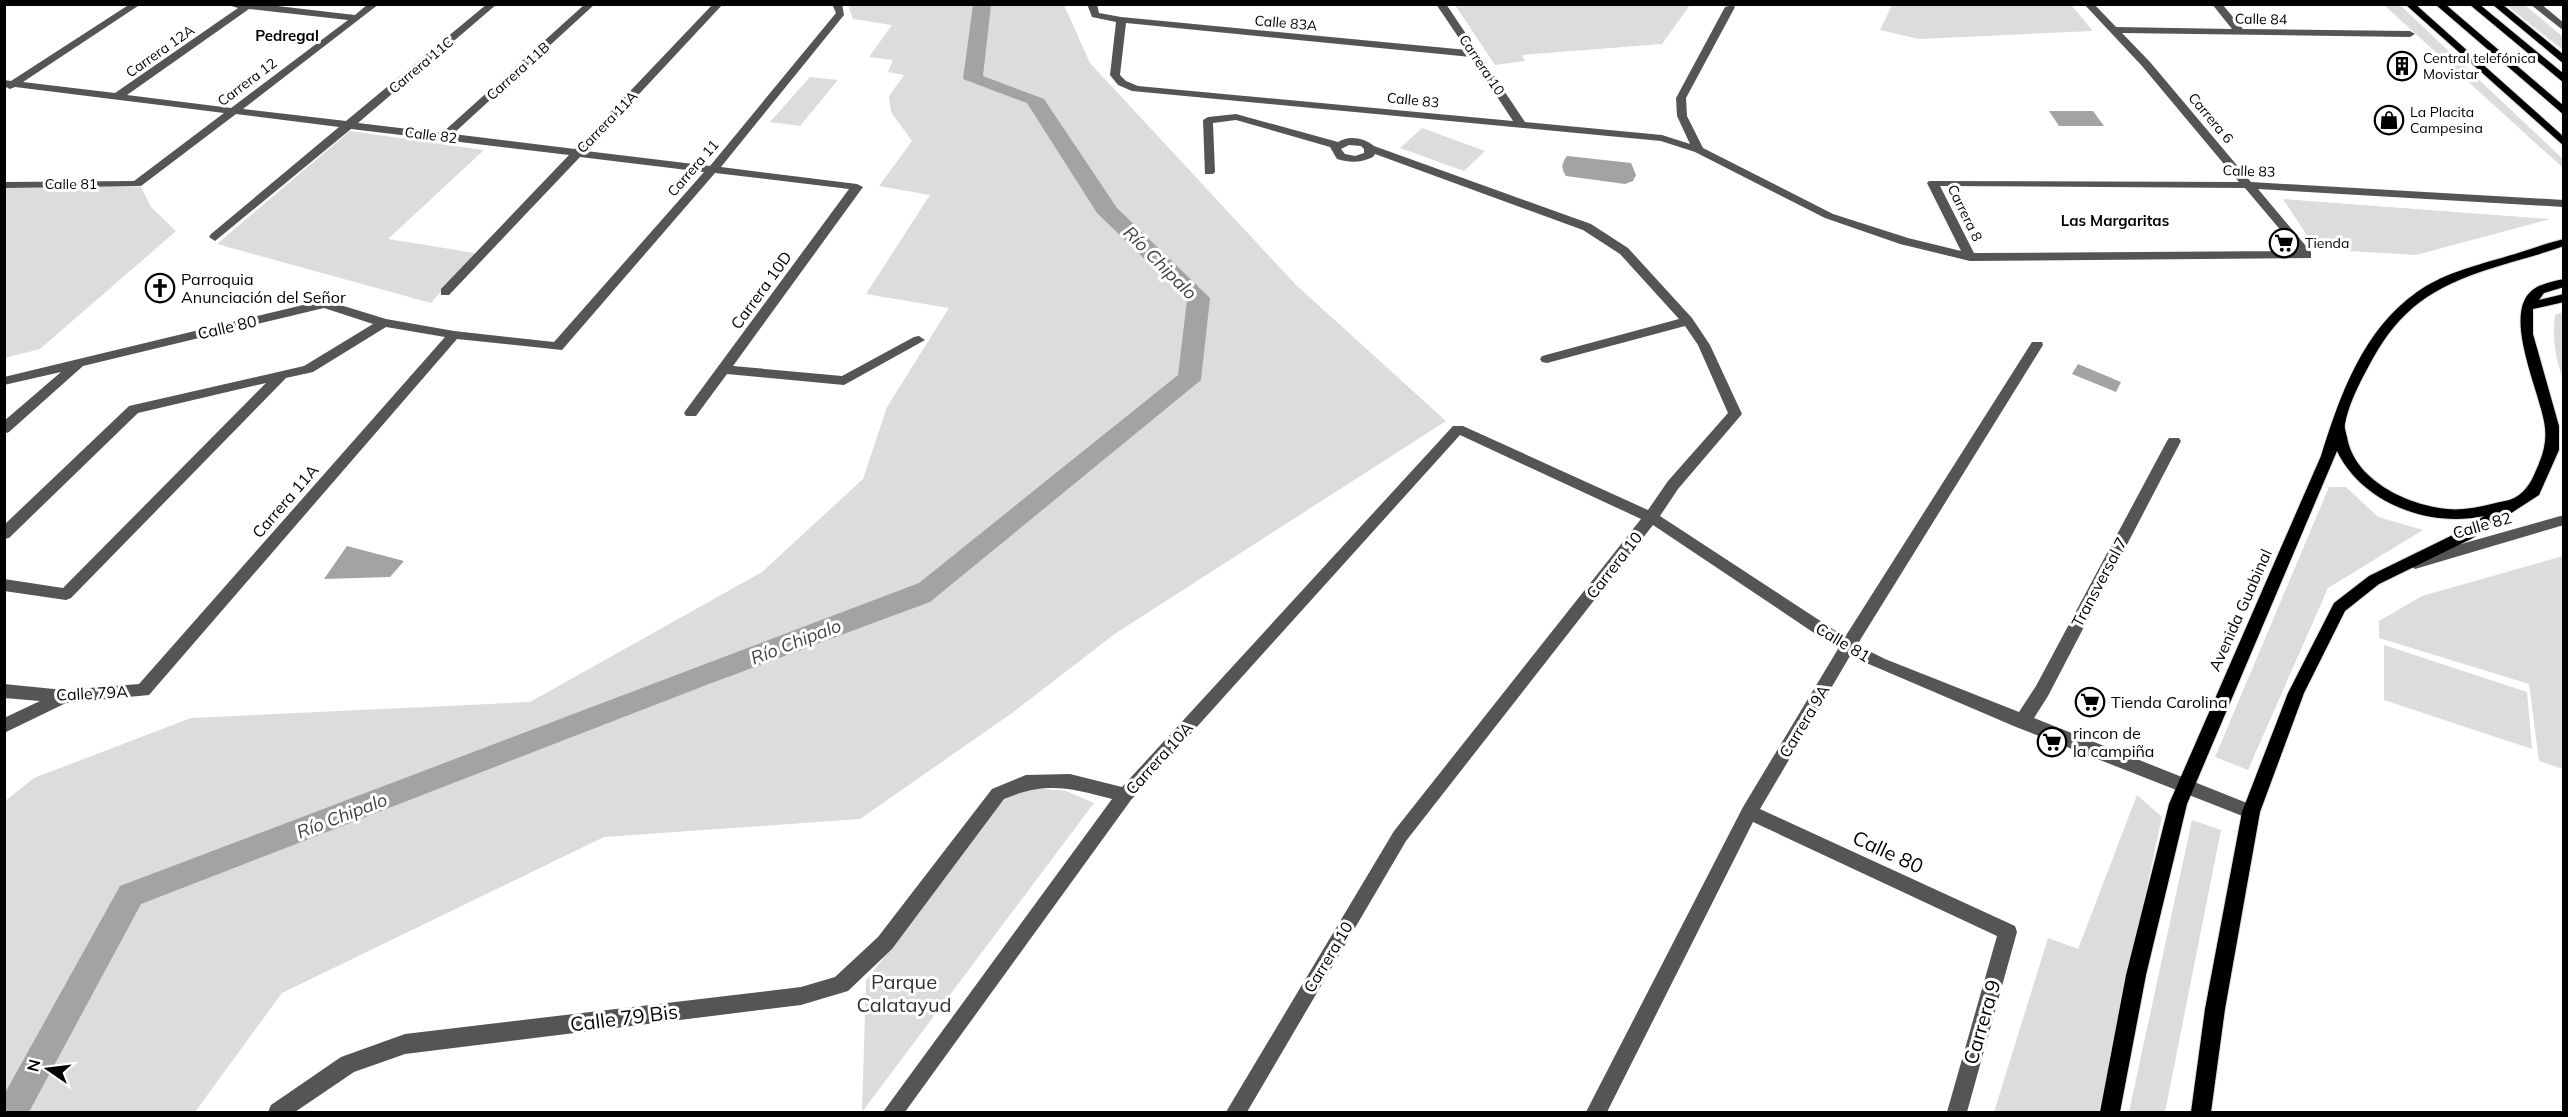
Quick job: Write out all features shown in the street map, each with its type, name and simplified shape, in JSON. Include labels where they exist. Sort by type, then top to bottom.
[{"type":"main road","points":[[2409,4],[2564,143]]},
{"type":"main road","points":[[2439,4],[2564,112]]},
{"type":"main road","points":[[2473,4],[2564,80]]},
{"type":"main road","points":[[2496,4],[2564,61]]},
{"type":"main road","name":"Avenida Guabinal","points":[[2110,1113],[2136,975],[2184,786],[2328,456],[2339,418],[2368,353],[2385,328],[2404,307],[2446,281],[2564,242]]},
{"type":"main road","points":[[2201,1113],[2215,1009],[2251,812],[2296,693],[2339,606],[2374,580],[2466,535],[2522,501],[2534,491],[2552,450],[2552,426],[2527,334],[2527,307],[2540,290],[2564,283]]},
{"type":"main road","points":[[2527,307],[2564,298]]},
{"type":"main road","points":[[2339,418],[2339,441],[2344,458],[2361,477],[2385,494],[2414,507],[2444,514],[2472,514],[2522,501]]},
{"type":"street","points":[[7,86],[137,4]]},
{"type":"street","points":[[229,4],[357,18]]},
{"type":"street","name":"Carrera 12","points":[[137,184],[375,4]]},
{"type":"street","name":"Carrera 11C","points":[[215,237],[493,4]]},
{"type":"street","name":"Carrera 11B","points":[[444,137],[591,4]]},
{"type":"street","name":"Carrera 11A","points":[[446,292],[719,4]]},
{"type":"street","name":"Carrera 11","points":[[557,347],[713,169],[842,13],[837,4]]},
{"type":"street","name":"Calle 83A","points":[[1092,4],[1095,15],[1121,20],[1475,54]]},
{"type":"street","name":"Carrera 10","points":[[1441,4],[1522,126]]},
{"type":"street","name":"Carrera 6","points":[[2088,4],[2146,64],[2307,255]]},
{"type":"street","points":[[2216,4],[2240,32]]},
{"type":"street","points":[[2535,4],[2564,28]]},
{"type":"street","name":"Carrera 12A","points":[[117,97],[247,6]]},
{"type":"street","points":[[1700,150],[1682,116],[1680,98],[1730,7]]},
{"type":"street","name":"Calle 83","points":[[1121,20],[1114,75],[1122,83],[1136,89],[1662,138],[1700,150],[1828,216],[1904,241],[1971,257],[2307,255]]},
{"type":"street","name":"Calle 84","points":[[2112,30],[2410,34]]},
{"type":"street","name":"Calle 82","points":[[7,86],[117,97],[857,187]]},
{"type":"street","points":[[1209,172],[1208,120],[1221,117],[1236,117],[1337,145],[1337,154],[1350,160],[1366,157],[1370,148]]},
{"type":"street","name":"Carrera 10","points":[[1236,1113],[1400,836],[1651,517],[1673,485],[1735,414],[1704,345],[1688,321],[1624,251],[1587,227],[1370,148],[1364,143],[1352,140],[1337,145]]},
{"type":"street","name":"Calle 83","points":[[1933,183],[2247,185],[2564,204]]},
{"type":"street","name":"Carrera 8","points":[[1933,183],[1971,257]]},
{"type":"street","name":"Calle 81","points":[[4,185],[137,184]]},
{"type":"street","name":"Carrera 10D","points":[[692,413],[857,187]]},
{"type":"street","name":"Calle 80","points":[[4,381],[324,303],[384,323],[454,335],[557,347]]},
{"type":"street","points":[[1547,359],[1688,321]]},
{"type":"street","points":[[4,534],[134,409],[308,369],[384,323]]},
{"type":"street","name":"Carrera 11A","points":[[143,690],[454,335]]},
{"type":"street","points":[[724,369],[844,381],[918,340]]},
{"type":"street","name":"Carrera 9A","points":[[1596,1113],[1749,812],[1849,648],[1867,614],[2037,345]]},
{"type":"street","points":[[4,429],[81,362]]},
{"type":"street","points":[[4,585],[66,594],[282,375]]},
{"type":"street","name":"Calle 81","points":[[1458,429],[1651,517],[1849,648],[1879,663],[2251,812]]},
{"type":"street","name":"Carrera 10A","points":[[893,1113],[1125,795],[1458,429]]},
{"type":"street","name":"Transversal 7","points":[[2022,722],[2042,691],[2174,441]]},
{"type":"street","name":"Calle 82","points":[[2409,564],[2564,520]]},
{"type":"street","name":"Calle 79A","points":[[4,691],[64,697],[143,690]]},
{"type":"street","points":[[4,726],[64,697]]},
{"type":"street","name":"Calle 79 Bis","points":[[278,1113],[348,1064],[405,1044],[801,996],[841,985],[885,943],[998,794],[1026,782],[1070,781],[1125,795]]},
{"type":"street","name":"Calle 80","points":[[1749,812],[2008,932]]},
{"type":"street","name":"Carrera 9","points":[[1957,1113],[2008,932]]},
{"type":"green space","points":[[848,5],[1064,5],[1090,63],[1295,284],[1446,421],[1116,633],[1012,713],[860,819],[604,837],[282,993],[195,1112],[5,1112],[5,801],[34,778],[191,718],[530,702],[762,572],[863,479],[887,407],[949,308],[866,294],[930,195],[879,186],[912,141],[891,112],[889,96],[904,75],[888,72],[893,60],[869,57],[892,25],[853,19]]},
{"type":"green space","points":[[1455,5],[1690,5],[1662,44],[1522,55],[1525,61],[1495,65]]},
{"type":"green space","points":[[1892,5],[2071,5],[2093,31],[1919,39],[1880,30]]},
{"type":"green space","points":[[2384,5],[2400,5],[2563,159],[2563,168]]},
{"type":"green space","points":[[2506,5],[2525,5],[2563,37],[2563,50]]},
{"type":"green space","points":[[810,77],[838,80],[800,126],[770,122]]},
{"type":"green space","points":[[1422,128],[1485,151],[1464,171],[1400,148]]},
{"type":"green space","points":[[350,131],[484,150],[388,239],[475,253],[431,303],[217,244]]},
{"type":"green space","points":[[11,184],[141,187],[151,207],[176,231],[40,349],[5,358],[5,189]]},
{"type":"green space","points":[[2283,199],[2550,219],[2416,255],[2316,249]]},
{"type":"green space","points":[[2564,312],[2563,379],[2556,355],[2554,331],[2555,315]]},
{"type":"green space","points":[[2329,487],[2346,487],[2378,517],[2423,530],[2328,588],[2248,770],[2215,757]]},
{"type":"green space","points":[[2564,556],[2563,769],[2539,761],[2529,684],[2379,638],[2379,621],[2422,596]]},
{"type":"green space","points":[[2384,645],[2527,692],[2532,749],[2384,700]]},
{"type":"green space","name":"Parque Calatayud","points":[[1027,787],[1066,791],[1094,803],[862,1112],[866,981],[1002,800]]},
{"type":"green space","points":[[2137,795],[2162,817],[2099,1112],[1994,1112],[2048,938],[2078,949]]},
{"type":"green space","points":[[2192,820],[2221,830],[2165,1112],[2129,1112]]},
{"type":"water","name":"Río Chipalo","points":[[973,5],[991,5],[983,76],[1044,99],[1117,208],[1210,298],[1201,380],[930,602],[709,684],[141,904],[29,1112],[5,1112],[5,1093],[120,886],[919,583],[1178,375],[1187,300],[1097,213],[1027,103],[963,79]]},
{"type":"water","points":[[2049,111],[2093,111],[2104,126],[2059,126]]},
{"type":"water","points":[[1567,156],[1631,163],[1636,175],[1633,181],[1625,184],[1566,176],[1562,166]]},
{"type":"water","points":[[2078,364],[2121,382],[2116,392],[2072,374]]},
{"type":"water","points":[[347,546],[404,561],[390,577],[324,579]]},
{"type":"place","name":"Central telefónica Movistar","points":[[2402,66]]},
{"type":"place","name":"La Placita Campesina","points":[[2389,120]]},
{"type":"place","name":"Tienda","points":[[2284,243]]},
{"type":"place","name":"Parroquia Anunciación del Señor","points":[[160,288]]},
{"type":"place","name":"Tienda Carolina","points":[[2090,702]]},
{"type":"place","name":"rincon de la campiña","points":[[2052,742]]},
{"type":"district","name":"Pedregal","points":[[287,36]]},
{"type":"district","name":"Las Margaritas","points":[[2115,221]]}]
